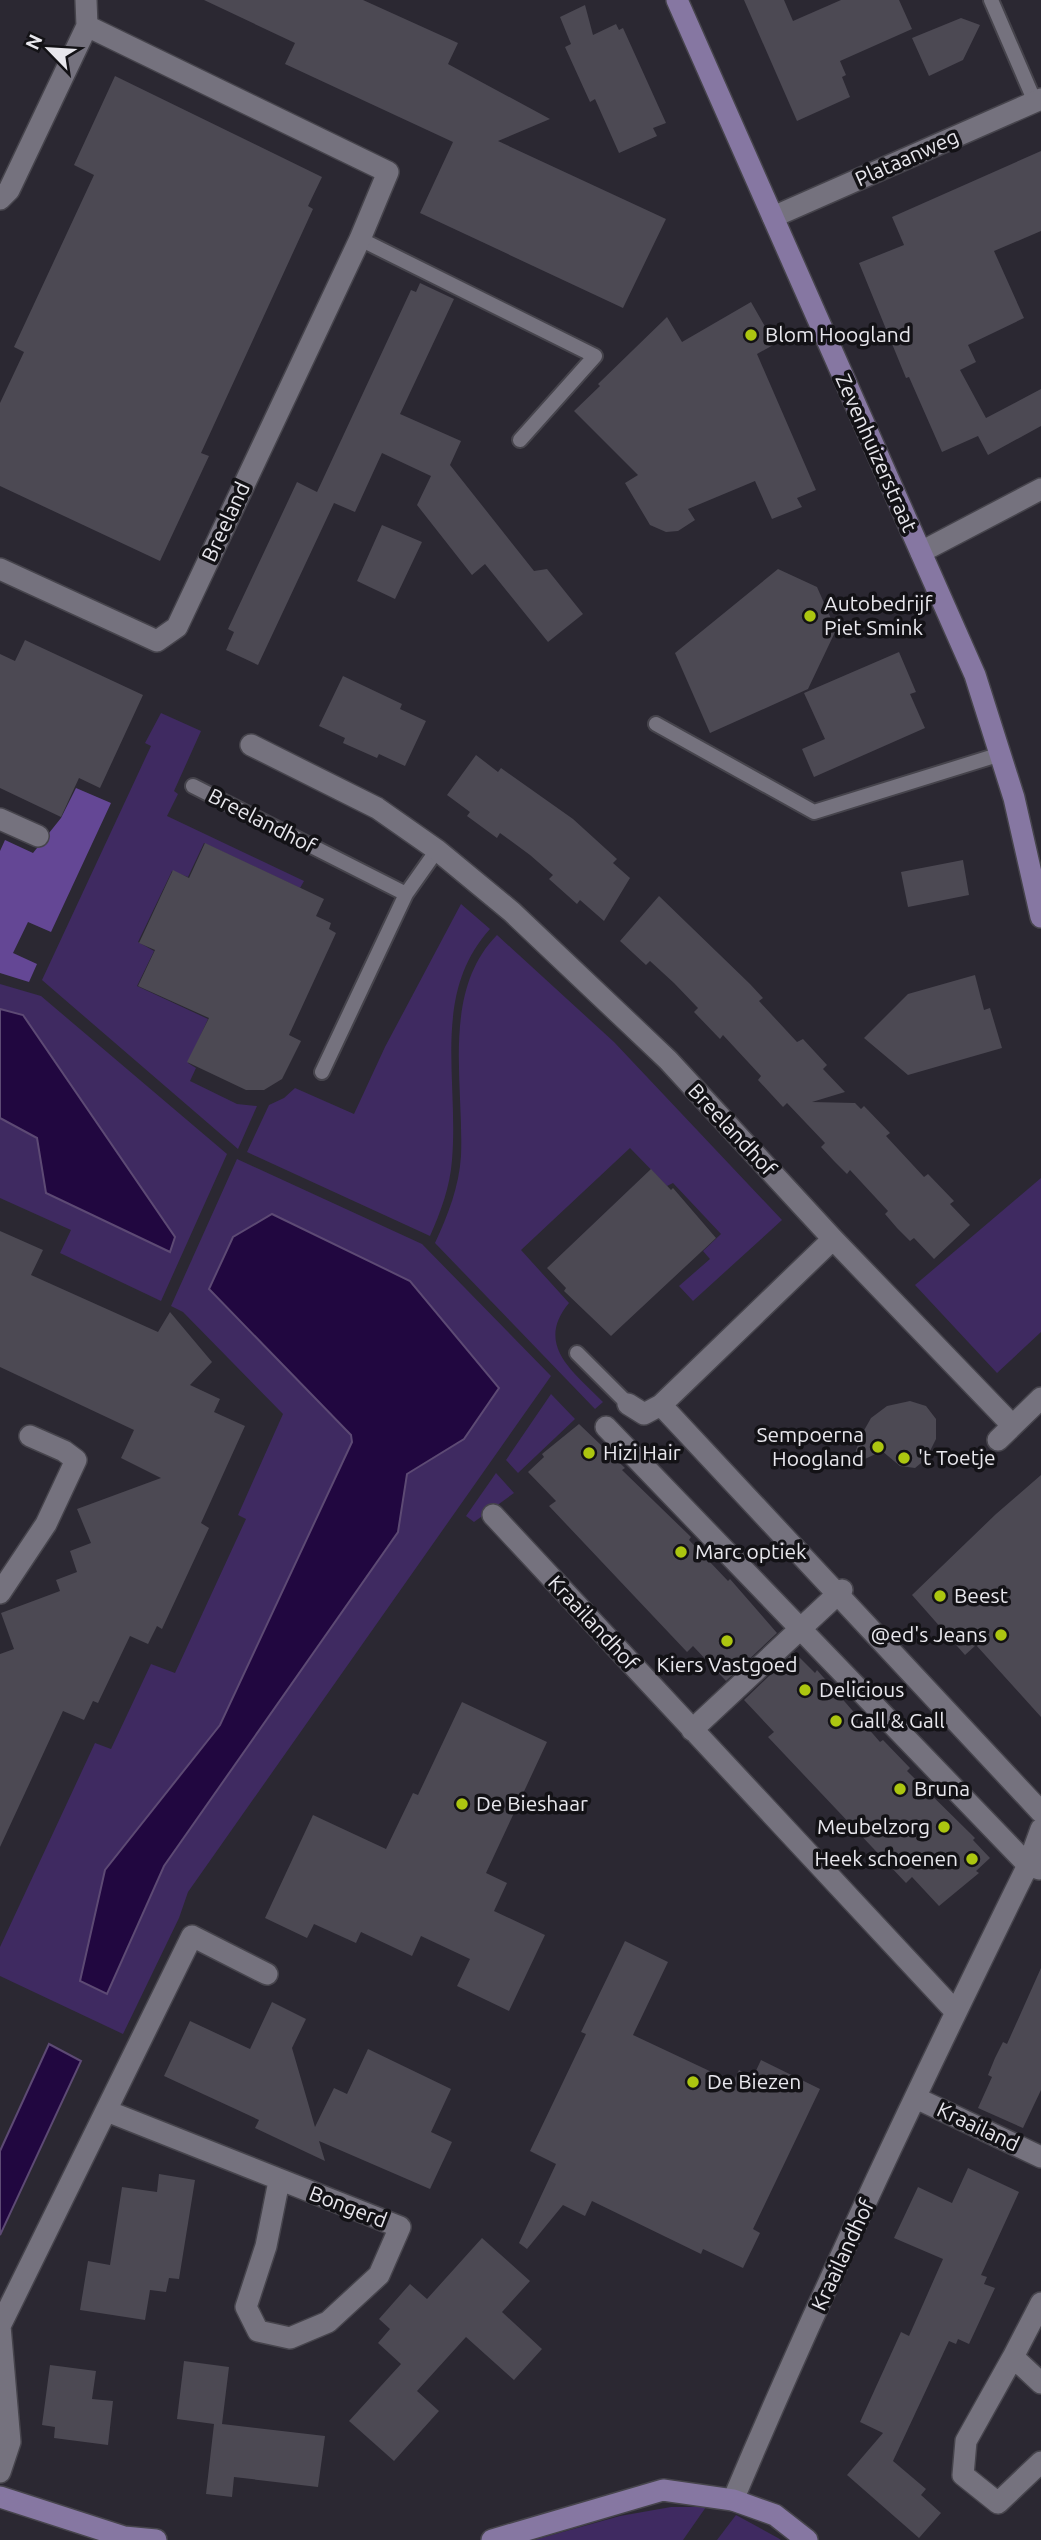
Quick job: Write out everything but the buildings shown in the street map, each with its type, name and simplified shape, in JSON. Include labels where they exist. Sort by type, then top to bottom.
[{"type":"street","points":[[0,199],[9,190],[87,26],[86,0]]},
{"type":"street","name":"Zevenhuizerstraat","points":[[677,0],[975,675],[1001,754],[1040,907]]},
{"type":"street","name":"Breeland","points":[[0,569],[157,641],[177,627],[360,239],[388,172],[87,26]]},
{"type":"street","name":"Plataanweg","points":[[773,217],[1038,100]]},
{"type":"street","points":[[921,552],[1041,489]]},
{"type":"street","name":"Breelandhof","points":[[251,745],[377,808],[437,850],[512,912],[668,1060],[833,1239],[1005,1432],[1041,1398]]},
{"type":"street","points":[[0,819],[38,836]]},
{"type":"street","points":[[628,1404],[644,1414],[661,1405],[833,1239]]},
{"type":"street","points":[[661,1405],[839,1592],[1041,1812]]},
{"type":"street","points":[[606,1427],[1035,1868]]},
{"type":"street","points":[[0,1593],[46,1524],[76,1461],[64,1451],[30,1436]]},
{"type":"street","name":"Kraailandhof","points":[[493,1515],[956,2012]]},
{"type":"street","points":[[692,1730],[839,1592]]},
{"type":"street","name":"Kraailandhof","points":[[733,2500],[771,2409],[956,2012],[1035,1868],[1041,1829]]},
{"type":"street","points":[[0,2472],[10,2442],[0,2326],[192,1936],[267,1973]]},
{"type":"street","name":"Kraailand","points":[[916,2098],[1041,2157]]},
{"type":"street","name":"Bongerd","points":[[107,2111],[400,2227],[379,2275],[328,2322],[290,2338],[258,2331],[246,2307],[267,2246],[279,2181]]},
{"type":"street","points":[[1041,2303],[966,2441],[963,2474],[998,2503],[1041,2462]]},
{"type":"street","points":[[1013,2357],[1041,2383]]},
{"type":"street","points":[[492,2540],[663,2490],[733,2500],[775,2515],[807,2540]]},
{"type":"street","points":[[0,2497],[124,2537],[156,2540]]},
{"type":"lane","points":[[991,0],[1038,100]]},
{"type":"lane","points":[[360,239],[595,356],[520,440]]},
{"type":"lane","points":[[656,724],[814,812],[1001,754]]},
{"type":"lane","name":"Breelandhof","points":[[193,786],[406,894]]},
{"type":"lane","points":[[321,1072],[406,894],[437,850]]},
{"type":"lane","points":[[577,1353],[628,1404]]},
{"type":"shaded area","points":[[161,713],[201,731],[174,791],[178,794],[167,816],[304,881],[300,888],[204,843],[188,877],[172,871],[138,942],[154,951],[137,986],[208,1019],[188,1063],[196,1068],[190,1081],[237,1104],[257,1106],[238,1149],[42,980],[151,746],[145,743]]},
{"type":"shaded area","points":[[76,788],[111,803],[51,932],[28,922],[13,953],[37,964],[29,982],[0,973],[0,851],[5,840],[33,853],[61,818]]},
{"type":"shaded area","points":[[461,904],[490,929],[472,954],[460,981],[454,1010],[452,1160],[444,1199],[430,1236],[247,1152],[269,1105],[284,1098],[295,1088],[354,1114],[385,1047]]},
{"type":"shaded area","points":[[497,935],[614,1042],[782,1220],[693,1301],[679,1286],[710,1259],[703,1251],[721,1234],[673,1183],[667,1186],[630,1148],[521,1250],[569,1303],[559,1318],[555,1332],[557,1345],[570,1369],[603,1402],[595,1409],[435,1243],[452,1201],[460,1167],[459,1040],[462,1011],[468,983],[479,958]]},
{"type":"shaded area","points":[[0,984],[41,996],[227,1154],[161,1301],[60,1253],[71,1230],[0,1198],[0,1118],[37,1138],[46,1193],[81,1210],[175,1237],[23,1015],[0,1009]]},
{"type":"shaded area","points":[[0,1009],[23,1015],[175,1237],[170,1252],[46,1193],[37,1138],[0,1118]]},
{"type":"shaded area","points":[[237,1159],[422,1244],[551,1376],[188,1892],[179,1918],[123,2034],[0,1976],[0,1947],[95,1743],[111,1749],[151,1664],[175,1673],[246,1519],[238,1515],[283,1414],[183,1312],[171,1306]],"holes":[[[272,1214],[410,1281],[464,1439],[407,1474],[398,1532],[164,1866],[106,1994],[80,1981],[105,1870],[220,1725],[352,1442],[351,1435],[233,1237]]]},
{"type":"shaded area","points":[[1041,1178],[1041,1332],[997,1373],[915,1285]]},
{"type":"shaded area","points":[[272,1214],[410,1281],[499,1388],[464,1439],[407,1474],[398,1532],[164,1866],[107,1994],[80,1981],[105,1870],[220,1725],[352,1442],[351,1435],[209,1289],[233,1237]]},
{"type":"shaded area","points":[[551,1394],[575,1419],[518,1473],[506,1460]]},
{"type":"shaded area","points":[[496,1473],[514,1493],[474,1522],[466,1516]]},
{"type":"shaded area","points":[[49,2044],[81,2061],[0,2235],[0,2151]]},
{"type":"shaded area","points":[[671,2507],[706,2507],[683,2540],[534,2540],[620,2516]]},
{"type":"shaded area","points":[[736,2515],[778,2538],[781,2540],[717,2540]]},
{"type":"place","name":"Blom Hoogland","points":[[751,335]]},
{"type":"place","name":"Autobedrijf Piet Smink","points":[[810,616]]},
{"type":"place","name":"Sempoerna Hoogland","points":[[878,1447]]},
{"type":"place","name":"Hizi Hair","points":[[589,1453]]},
{"type":"place","name":"'t Toetje","points":[[904,1458]]},
{"type":"place","name":"Marc optiek","points":[[681,1552]]},
{"type":"place","name":"Beest","points":[[940,1596]]},
{"type":"place","name":"@ed's Jeans","points":[[1001,1635]]},
{"type":"place","name":"Kiers Vastgoed","points":[[727,1641]]},
{"type":"place","name":"Delicious","points":[[805,1690]]},
{"type":"place","name":"Gall & Gall","points":[[836,1721]]},
{"type":"place","name":"Bruna","points":[[900,1789]]},
{"type":"place","name":"De Bieshaar","points":[[462,1804]]},
{"type":"place","name":"Meubelzorg","points":[[944,1827]]},
{"type":"place","name":"Heek schoenen","points":[[972,1859]]},
{"type":"place","name":"De Biezen","points":[[693,2082]]}]
